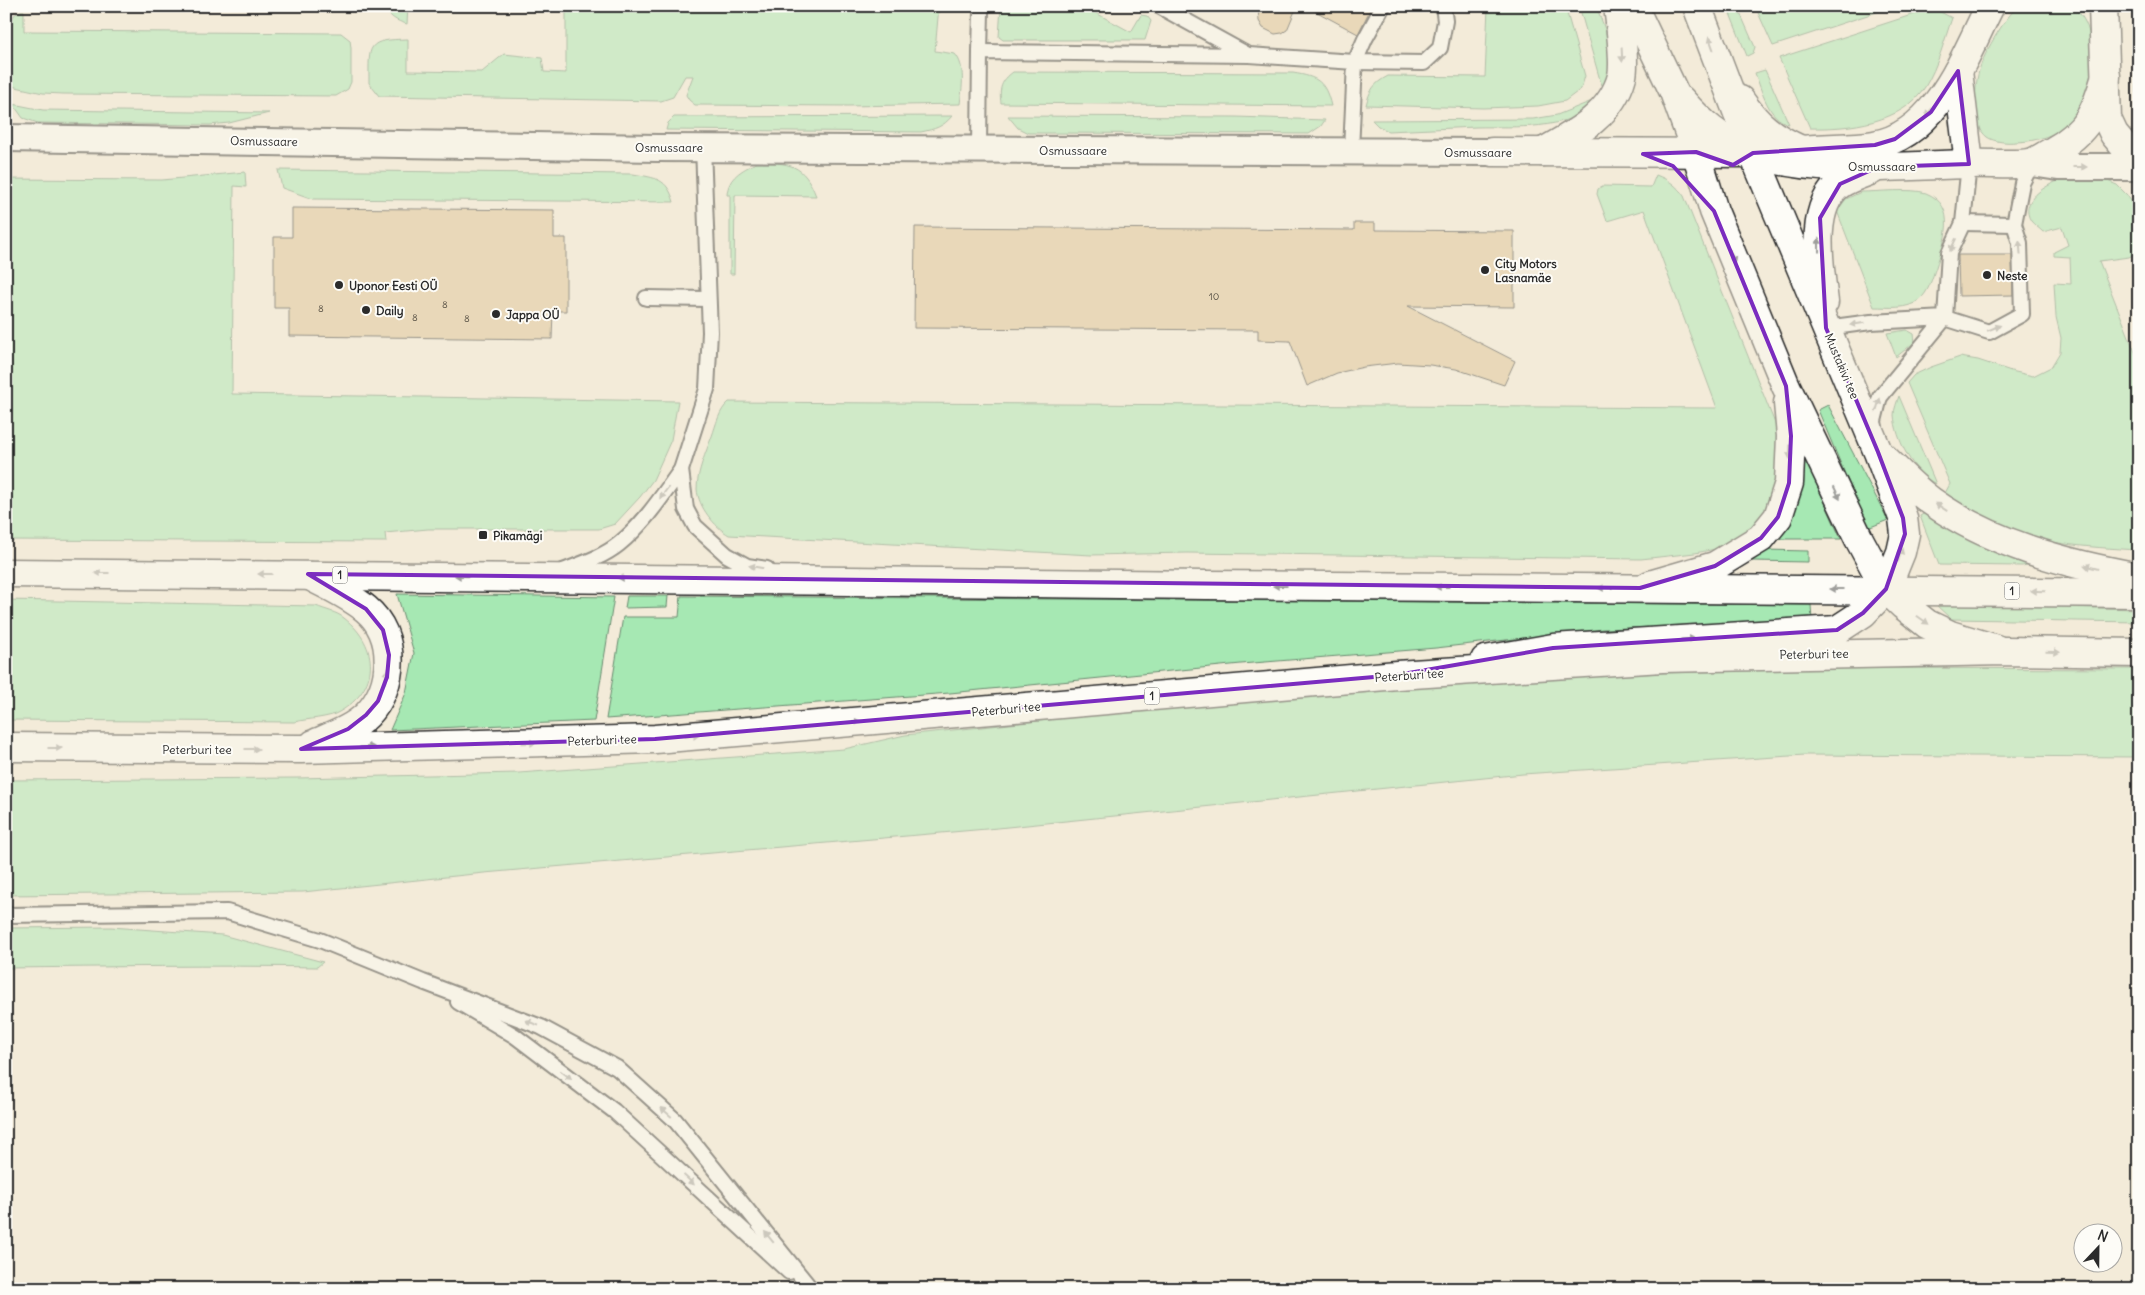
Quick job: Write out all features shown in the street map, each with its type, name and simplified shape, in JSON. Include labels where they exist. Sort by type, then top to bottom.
[{"type":"main road","points":[[1543,152],[1592,122],[1614,100],[1623,74],[1618,6]]},
{"type":"main road","points":[[1633,6],[1674,92],[1696,152],[1714,211],[1786,386],[1859,539],[1886,589]]},
{"type":"main road","name":"Mustakivi tee","points":[[1697,6],[1722,73],[1743,159],[1775,208],[1878,452],[1931,500],[1984,532],[2044,554],[2139,577]]},
{"type":"main road","points":[[1714,211],[1718,183],[1726,171],[1743,159],[1801,150],[1875,145],[1894,139],[1912,128],[1931,112],[1958,71],[1991,9]]},
{"type":"main road","points":[[2100,12],[2106,76],[2107,119],[2114,134],[2139,165]]},
{"type":"main road","points":[[1958,71],[1969,164]]},
{"type":"main road","points":[[1722,73],[1752,118],[1768,133],[1801,150]]},
{"type":"main road","points":[[2032,163],[2071,140],[2085,127],[2098,101],[2106,76]]},
{"type":"main road","points":[[1674,92],[1701,123],[1728,142],[1743,159]]},
{"type":"main road","name":"Osmussaare","points":[[1492,152],[1643,154],[1696,152],[1800,165],[1878,167],[2032,163]]},
{"type":"main road","points":[[1643,154],[1674,166],[1688,178],[1714,211]]},
{"type":"main road","points":[[1826,328],[1819,257],[1820,218],[1828,198],[1840,184],[1878,167]]},
{"type":"main road","points":[[1640,588],[1715,566],[1761,538],[1778,517],[1789,483],[1791,436],[1786,386]]},
{"type":"main road","points":[[1397,676],[1553,648],[1837,630],[1863,613],[1886,589],[1901,552],[1905,534],[1903,518],[1878,452]]},
{"type":"main road","name":"1","points":[[6,573],[308,574],[543,578],[1886,589],[2139,593]]},
{"type":"main road","points":[[301,749],[348,729],[366,715],[378,701],[387,677],[389,655],[383,630],[366,609],[308,574]]},
{"type":"main road","name":"Peterburi tee","points":[[1886,589],[1927,624],[1950,635],[2005,651]]},
{"type":"main road","name":"Peterburi tee","points":[[6,748],[301,749],[655,739],[1397,676],[1662,658],[2005,651],[2139,653]]},
{"type":"street","name":"Osmussaare","points":[[6,138],[703,147],[1492,152]]},
{"type":"street","name":"Osmussaare","points":[[2032,163],[2058,167],[2139,165]]},
{"type":"lane","points":[[979,149],[982,6]]},
{"type":"lane","points":[[1159,6],[1249,55]]},
{"type":"lane","points":[[1351,151],[1355,62],[1383,6]]},
{"type":"lane","points":[[980,52],[1249,55],[1355,62],[1424,63],[1440,48],[1445,21],[1443,6]]},
{"type":"lane","points":[[543,578],[585,563],[618,545],[646,517],[681,470],[707,389],[710,332],[703,147]]},
{"type":"lane","points":[[1826,328],[1871,322],[1945,318],[1989,332],[2022,314],[2020,243],[2014,224],[2022,183],[2032,163]]},
{"type":"lane","points":[[1878,452],[1874,421],[1880,397],[1945,318],[1949,253],[1963,224],[1969,164]]},
{"type":"lane","points":[[1963,224],[2014,224]]},
{"type":"lane","points":[[646,298],[708,299]]},
{"type":"lane","points":[[681,470],[686,509],[695,526],[727,555],[747,566],[839,581]]},
{"type":"lane","points":[[6,915],[227,912],[320,940],[422,982],[541,1027],[617,1068],[676,1120],[811,1289]]},
{"type":"lane","points":[[422,982],[516,1036],[614,1111],[807,1289]]},
{"type":"highlighted area","points":[[1958,71],[1969,164],[1878,167],[1840,184],[1820,218],[1826,328],[1878,452],[1903,518],[1905,534],[1886,589],[1863,613],[1837,630],[1553,648],[1397,675],[655,739],[301,749],[348,729],[366,715],[378,701],[387,677],[389,655],[383,630],[366,609],[308,574],[1640,588],[1715,566],[1761,538],[1778,517],[1789,483],[1791,436],[1786,386],[1714,211],[1673,166],[1643,154],[1696,152],[1733,165],[1753,153],[1875,145],[1895,139],[1931,112]]},
{"type":"green space","points":[[384,6],[408,6],[407,24],[393,18]]},
{"type":"green space","points":[[566,6],[939,6],[935,51],[955,54],[961,65],[962,92],[960,104],[848,106],[695,105],[686,95],[693,76],[685,76],[673,97],[661,101],[379,96],[369,83],[369,60],[373,47],[377,43],[384,41],[408,39],[408,71],[482,72],[504,54],[542,58],[544,72],[566,73]]},
{"type":"green space","points":[[1001,6],[1083,6],[1131,32],[1141,15],[1147,16],[1151,21],[1145,40],[1003,40],[999,37]]},
{"type":"green space","points":[[1498,6],[1565,6],[1585,76],[1581,89],[1565,101],[1538,106],[1483,108],[1366,105],[1373,88],[1388,76],[1485,77],[1488,7],[1495,10]]},
{"type":"green space","points":[[1579,6],[1596,6],[1604,28],[1610,56],[1607,89],[1600,80]]},
{"type":"green space","points":[[1727,6],[1737,6],[1755,47],[1753,53],[1747,56]]},
{"type":"green space","points":[[1755,6],[1895,6],[1773,46]]},
{"type":"green space","points":[[2018,6],[2073,6],[2084,20],[2090,35],[2092,69],[2090,85],[2086,99],[2079,112],[2059,130],[2032,140],[2001,142],[1984,135],[1978,123],[1975,98],[1976,84],[1980,67],[1988,49],[2006,20]]},
{"type":"green space","points":[[2135,6],[2139,6],[2139,118],[2137,107]]},
{"type":"green space","points":[[1933,8],[1952,18],[1934,71],[1925,87],[1915,99],[1903,109],[1874,121],[1841,127],[1810,128],[1779,58]]},
{"type":"green space","points":[[24,11],[24,31],[341,33],[350,40],[351,82],[348,89],[336,96],[43,93],[11,86],[12,20],[14,15]]},
{"type":"green space","points":[[1765,70],[1789,124],[1776,116],[1763,96],[1755,73]]},
{"type":"green space","points":[[1013,72],[1293,73],[1309,76],[1319,82],[1326,91],[1331,106],[1001,103],[1000,93],[1002,85]]},
{"type":"green space","points":[[1592,101],[1597,103],[1570,119],[1524,127],[1388,131],[1378,126],[1372,120],[1533,119],[1557,115]]},
{"type":"green space","points":[[13,104],[43,110],[269,113],[229,123],[210,125],[38,123],[23,118]]},
{"type":"green space","points":[[952,116],[938,127],[921,132],[666,130],[668,123],[674,117]]},
{"type":"green space","points":[[1008,116],[1236,117],[1325,120],[1321,126],[1309,134],[1028,133],[1018,128]]},
{"type":"green space","points":[[756,163],[778,163],[794,167],[806,177],[816,196],[735,195],[734,274],[730,274],[730,195],[727,195],[728,189],[730,183],[737,175]]},
{"type":"green space","points":[[278,170],[633,174],[660,180],[668,188],[674,202],[313,199],[282,188]]},
{"type":"green space","points":[[245,172],[246,187],[234,186],[232,394],[678,401],[671,440],[653,480],[640,497],[615,524],[599,529],[428,529],[385,533],[386,542],[6,540],[6,179],[162,180]]},
{"type":"green space","points":[[1656,175],[1672,183],[1684,196],[1778,431],[1777,488],[1761,520],[1731,546],[1695,553],[1641,559],[1187,553],[1091,555],[729,535],[708,516],[700,503],[697,482],[702,462],[718,418],[729,402],[1717,408],[1644,210],[1607,221],[1597,194],[1598,189],[1602,186],[1651,187]]},
{"type":"green space","points":[[2062,179],[2105,180],[2117,185],[2127,195],[2139,213],[2139,252],[2129,257],[2099,261],[2139,362],[2139,550],[2080,546],[2042,540],[2004,529],[1965,508],[1945,493],[1950,484],[1907,383],[1914,375],[1960,357],[1978,360],[2033,376],[2051,367],[2060,352],[2061,338],[2056,317],[2054,283],[2071,284],[2070,257],[2054,256],[2054,252],[2068,245],[2062,227],[2043,232],[2031,221],[2028,206],[2042,189]]},
{"type":"green space","points":[[1904,190],[1926,193],[1936,199],[1943,207],[1946,216],[1946,226],[1942,247],[1928,289],[1914,303],[1898,307],[1874,307],[1837,211],[1846,199],[1861,192]]},
{"type":"green space","points":[[1907,330],[1914,334],[1915,342],[1896,357],[1887,333]]},
{"type":"green space","points":[[1899,396],[1936,484],[1913,464],[1902,445],[1895,425],[1894,415]]},
{"type":"green space","points":[[1828,405],[1888,520],[1868,528],[1818,410]]},
{"type":"green space","points":[[1804,456],[1841,539],[1775,539],[1803,478]]},
{"type":"green space","points":[[1932,509],[2037,563],[2022,566],[1939,565],[1920,516]]},
{"type":"green space","points":[[1765,550],[1808,551],[1808,562],[1752,561]]},
{"type":"green space","points":[[397,594],[614,597],[594,721],[390,730],[406,693],[414,653]]},
{"type":"green space","points":[[627,596],[668,596],[667,607],[625,608]]},
{"type":"green space","points":[[681,596],[1811,605],[1812,621],[1603,629],[1436,648],[1241,664],[950,693],[606,719],[623,617],[679,617]]},
{"type":"green space","points":[[6,600],[316,606],[341,616],[356,629],[364,641],[369,654],[368,680],[362,692],[352,703],[339,712],[324,717],[294,722],[6,720]]},
{"type":"green space","points":[[1935,604],[2139,609],[2139,622],[1951,619]]},
{"type":"green space","points":[[1855,668],[2139,669],[2139,757],[1805,755],[1523,774],[998,828],[484,873],[303,892],[6,895],[6,780],[297,778],[519,773],[844,749],[905,735],[1259,698],[1499,681],[1662,673]]},
{"type":"green space","points":[[111,927],[222,935],[323,962],[317,967],[6,968],[6,928]]},
{"type":"building","points":[[1258,6],[1297,6],[1287,30],[1275,34],[1263,28],[1259,21]]},
{"type":"building","points":[[1306,6],[1372,6],[1358,34]]},
{"type":"building","points":[[292,208],[554,210],[554,238],[566,238],[566,311],[553,311],[552,339],[289,336],[289,308],[274,308],[274,237],[292,237]]},
{"type":"building","points":[[1354,223],[1375,223],[1375,230],[1514,231],[1514,307],[1408,306],[1515,361],[1504,385],[1456,369],[1398,363],[1364,367],[1337,373],[1307,386],[1290,341],[1258,340],[1258,330],[914,328],[915,227],[1354,230]]},
{"type":"building","name":"Neste","points":[[1958,255],[2012,255],[2013,295],[1959,296]]},
{"type":"place","name":"City Motors Lasnamäe","points":[[1485,270]]},
{"type":"place","name":"Neste","points":[[1987,275]]},
{"type":"place","name":"Uponor Eesti OÜ","points":[[339,285]]},
{"type":"place","name":"Daily","points":[[366,310]]},
{"type":"place","name":"Jappa OÜ","points":[[496,314]]},
{"type":"place","name":"Pikamägi","points":[[483,535]]}]
